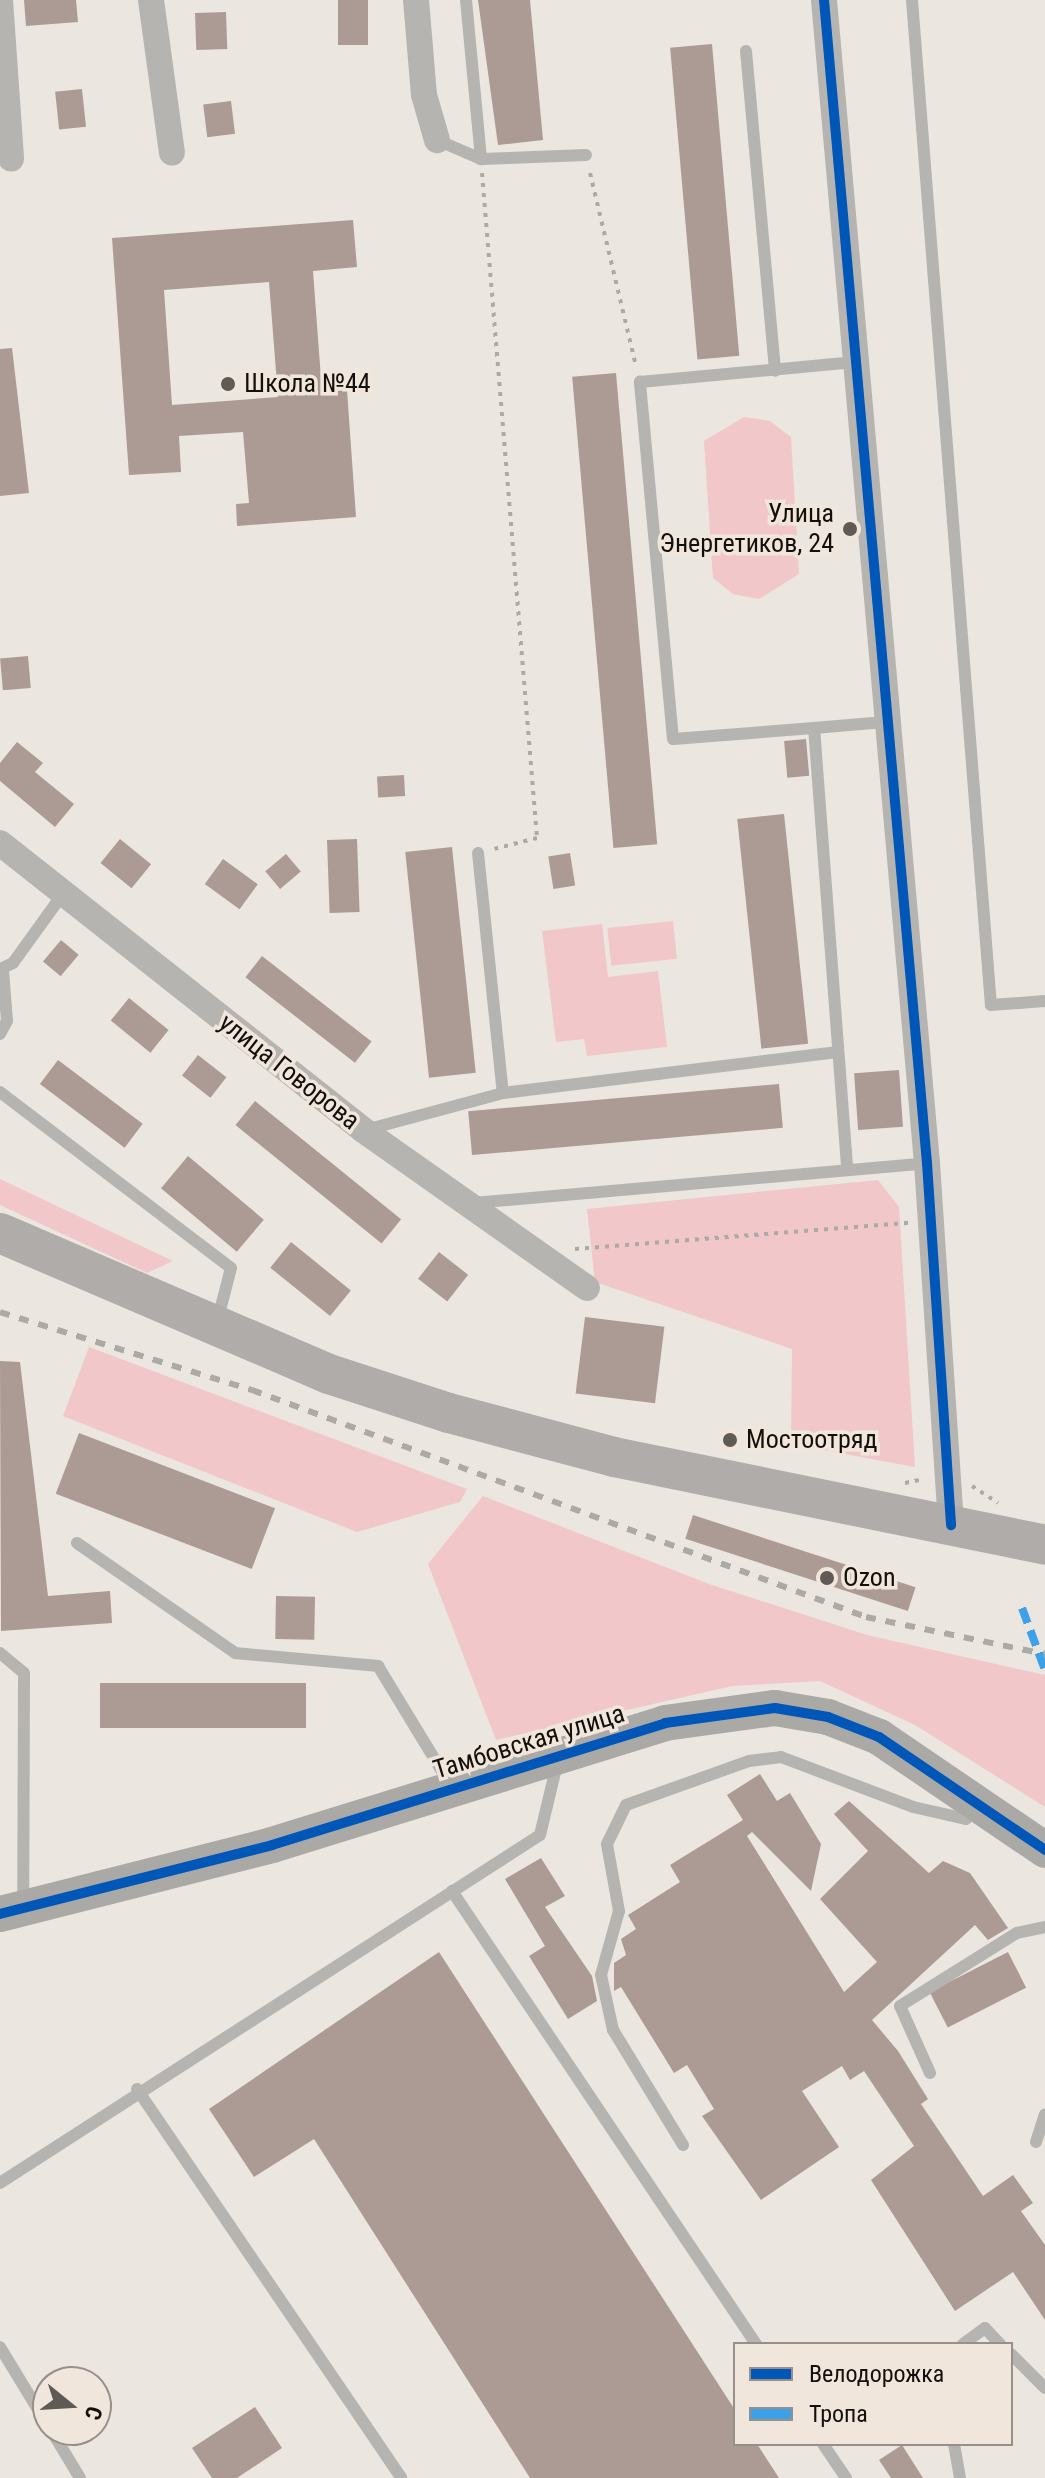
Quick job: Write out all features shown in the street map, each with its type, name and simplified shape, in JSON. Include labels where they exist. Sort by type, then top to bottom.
[{"type":"main road","points":[[0,1233],[216,1325],[449,1413],[614,1457],[1045,1545]]},
{"type":"street","points":[[0,0],[11,159]]},
{"type":"street","points":[[151,0],[172,153]]},
{"type":"street","points":[[416,0],[424,95],[437,140]]},
{"type":"street","points":[[824,0],[885,722],[927,1163],[951,1525]]},
{"type":"street","name":"улица Говорова","points":[[0,843],[363,1130],[543,1252],[587,1288]]},
{"type":"street","name":"Тамбовская улица","points":[[12,1911],[272,1845],[559,1753],[665,1723],[775,1708],[879,1737],[1045,1850]]},
{"type":"lane","points":[[466,0],[481,159]]},
{"type":"lane","points":[[912,0],[991,1005],[1045,1001]]},
{"type":"lane","points":[[746,51],[775,371]]},
{"type":"lane","points":[[437,140],[481,159],[586,155]]},
{"type":"lane","points":[[855,362],[640,382],[673,739],[885,722]]},
{"type":"lane","points":[[814,728],[847,1166]]},
{"type":"lane","points":[[478,853],[503,1093]]},
{"type":"lane","points":[[0,1034],[7,1021],[1,969],[62,895]]},
{"type":"lane","points":[[363,1130],[414,1123],[503,1093],[838,1052]]},
{"type":"lane","points":[[0,1092],[231,1268],[216,1325]]},
{"type":"lane","points":[[473,1203],[847,1166],[927,1163]]},
{"type":"lane","points":[[77,1543],[235,1653],[378,1666],[452,1789]]},
{"type":"lane","points":[[0,1653],[24,1673],[12,1911]]},
{"type":"lane","points":[[0,2183],[137,2089],[540,1835],[559,1753]]},
{"type":"lane","points":[[683,2145],[613,2030],[601,1975],[619,1911],[607,1844],[626,1805],[749,1761],[781,1757],[913,1807],[966,1819],[976,1804]]},
{"type":"lane","points":[[452,1891],[755,2342]]},
{"type":"lane","points":[[930,2073],[900,2006],[1017,1933],[1045,1927]]},
{"type":"lane","points":[[137,2089],[401,2478]]},
{"type":"lane","points":[[1036,2142],[1045,2114]]},
{"type":"lane","points":[[966,2342],[985,2328],[998,2342]]},
{"type":"lane","points":[[0,2347],[32,2400]]},
{"type":"lane","points":[[1013,2356],[1045,2388]]},
{"type":"lane","points":[[60,2446],[80,2478]]},
{"type":"lane","points":[[824,2446],[846,2478]]},
{"type":"lane","points":[[954,2446],[960,2478]]},
{"type":"path","points":[[586,155],[640,382]]},
{"type":"path","points":[[478,853],[537,838],[481,159]]},
{"type":"path","points":[[543,1252],[912,1223]]},
{"type":"shaded area","points":[[744,417],[770,421],[791,437],[799,574],[759,599],[733,594],[713,578],[704,441]]},
{"type":"shaded area","points":[[673,921],[677,959],[611,966],[607,928]]},
{"type":"shaded area","points":[[602,924],[608,977],[658,971],[667,1047],[587,1056],[584,1039],[556,1042],[542,931]]},
{"type":"shaded area","points":[[0,1179],[173,1261],[147,1273],[0,1205]]},
{"type":"shaded area","points":[[878,1180],[899,1207],[915,1467],[791,1444],[792,1349],[595,1282],[587,1209]]},
{"type":"shaded area","points":[[89,1347],[467,1489],[460,1502],[357,1532],[63,1416]]},
{"type":"shaded area","points":[[483,1496],[709,1584],[867,1635],[1045,1675],[1045,1807],[915,1725],[820,1681],[732,1686],[496,1740],[428,1564]]},
{"type":"building","points":[[24,0],[76,0],[78,22],[26,26]]},
{"type":"building","points":[[338,0],[368,0],[368,45],[338,45]]},
{"type":"building","points":[[478,0],[530,0],[543,140],[498,145]]},
{"type":"building","points":[[226,12],[227,49],[196,50],[195,13]]},
{"type":"building","points":[[712,44],[739,356],[697,359],[670,48]]},
{"type":"building","points":[[82,89],[86,127],[59,130],[55,92]]},
{"type":"building","points":[[231,101],[235,134],[207,137],[203,104]]},
{"type":"building","points":[[353,220],[357,267],[313,271],[322,392],[347,390],[356,517],[237,526],[236,504],[249,503],[243,432],[179,436],[181,472],[129,475],[112,238]],"holes":[[[269,282],[278,397],[172,405],[164,290]]]},
{"type":"building","points":[[12,348],[29,493],[0,496],[0,349]]},
{"type":"building","points":[[616,373],[657,844],[613,848],[572,377]]},
{"type":"building","points":[[28,656],[31,688],[3,690],[0,658]]},
{"type":"building","points":[[806,739],[809,776],[787,778],[784,741]]},
{"type":"building","points":[[17,742],[43,763],[35,772],[74,804],[55,827],[0,781],[0,763]]},
{"type":"building","points":[[404,775],[405,796],[378,797],[377,776]]},
{"type":"building","points":[[784,814],[808,1044],[761,1049],[737,819]]},
{"type":"building","points":[[120,839],[151,864],[132,888],[100,863]]},
{"type":"building","points":[[357,839],[360,912],[330,913],[327,840]]},
{"type":"building","points":[[452,847],[476,1073],[429,1078],[405,852]]},
{"type":"building","points":[[570,853],[575,886],[553,889],[548,856]]},
{"type":"building","points":[[286,854],[301,872],[280,889],[265,871]]},
{"type":"building","points":[[223,859],[258,884],[240,909],[205,884]]},
{"type":"building","points":[[61,940],[79,955],[61,976],[43,961]]},
{"type":"building","points":[[262,956],[372,1042],[355,1063],[245,977]]},
{"type":"building","points":[[129,998],[169,1030],[150,1053],[111,1021]]},
{"type":"building","points":[[198,1055],[226,1077],[210,1098],[182,1075]]},
{"type":"building","points":[[58,1060],[143,1124],[125,1148],[40,1084]]},
{"type":"building","points":[[899,1070],[903,1127],[858,1130],[854,1073]]},
{"type":"building","points":[[779,1084],[783,1128],[472,1155],[468,1111]]},
{"type":"building","points":[[255,1101],[401,1219],[382,1243],[235,1125]]},
{"type":"building","points":[[188,1156],[264,1220],[237,1252],[161,1188]]},
{"type":"building","points":[[291,1242],[351,1290],[330,1316],[270,1268]]},
{"type":"building","points":[[439,1252],[468,1275],[447,1302],[418,1279]]},
{"type":"building","points":[[585,1317],[664,1327],[655,1403],[576,1393]]},
{"type":"building","points":[[0,1361],[20,1362],[48,1596],[110,1591],[112,1623],[1,1631]]},
{"type":"building","points":[[79,1433],[275,1508],[252,1569],[56,1494]]},
{"type":"building","points":[[693,1515],[916,1587],[908,1611],[685,1539]]},
{"type":"building","points":[[276,1596],[315,1597],[314,1640],[275,1639]]},
{"type":"building","points":[[100,1683],[306,1683],[306,1728],[100,1728]]},
{"type":"building","points":[[760,1774],[777,1801],[790,1793],[821,1844],[811,1891],[752,1832],[747,1836],[844,1992],[877,1962],[820,1899],[868,1851],[834,1814],[849,1801],[929,1873],[943,1861],[970,1873],[1008,1928],[988,1940],[975,1925],[872,2020],[898,2051],[928,2099],[921,2104],[983,2196],[1013,2175],[1033,2203],[1021,2211],[1045,2245],[1045,2320],[1013,2272],[955,2311],[871,2180],[914,2146],[864,2071],[850,2080],[842,2066],[802,2091],[839,2147],[761,2200],[702,2116],[714,2109],[687,2065],[674,2073],[621,1987],[614,1991],[614,1963],[626,1955],[621,1939],[636,1929],[628,1915],[680,1882],[670,1865],[743,1820],[727,1795]]},
{"type":"building","points":[[541,1858],[565,1896],[545,1907],[592,1976],[597,2001],[568,2019],[529,1956],[545,1946],[505,1879]]},
{"type":"building","points":[[439,1952],[733,2407],[733,2446],[758,2446],[779,2478],[530,2478],[314,2139],[254,2177],[209,2109]]},
{"type":"building","points":[[1008,1952],[1026,1988],[948,2028],[930,1992]]},
{"type":"building","points":[[255,2407],[282,2448],[237,2478],[212,2478],[192,2448]]},
{"type":"building","points":[[903,2446],[923,2478],[891,2478],[879,2460]]},
{"type":"railway","points":[[0,1312],[252,1390],[866,1617],[1045,1654]]},
{"type":"marked path","points":[[1022,1608],[1045,1670]]},
{"type":"cycle path","points":[[824,0],[927,1163],[951,1525]]},
{"type":"cycle path","points":[[0,1914],[272,1845],[665,1723],[775,1708],[828,1717],[879,1737],[1045,1850]]},
{"type":"place","name":"Школа №44","points":[[228,384]]},
{"type":"place","name":"Улица Энергетиков, 24","points":[[850,529]]},
{"type":"place","name":"Мостоотряд","points":[[730,1440]]},
{"type":"place","name":"Ozon","points":[[827,1578]]}]
